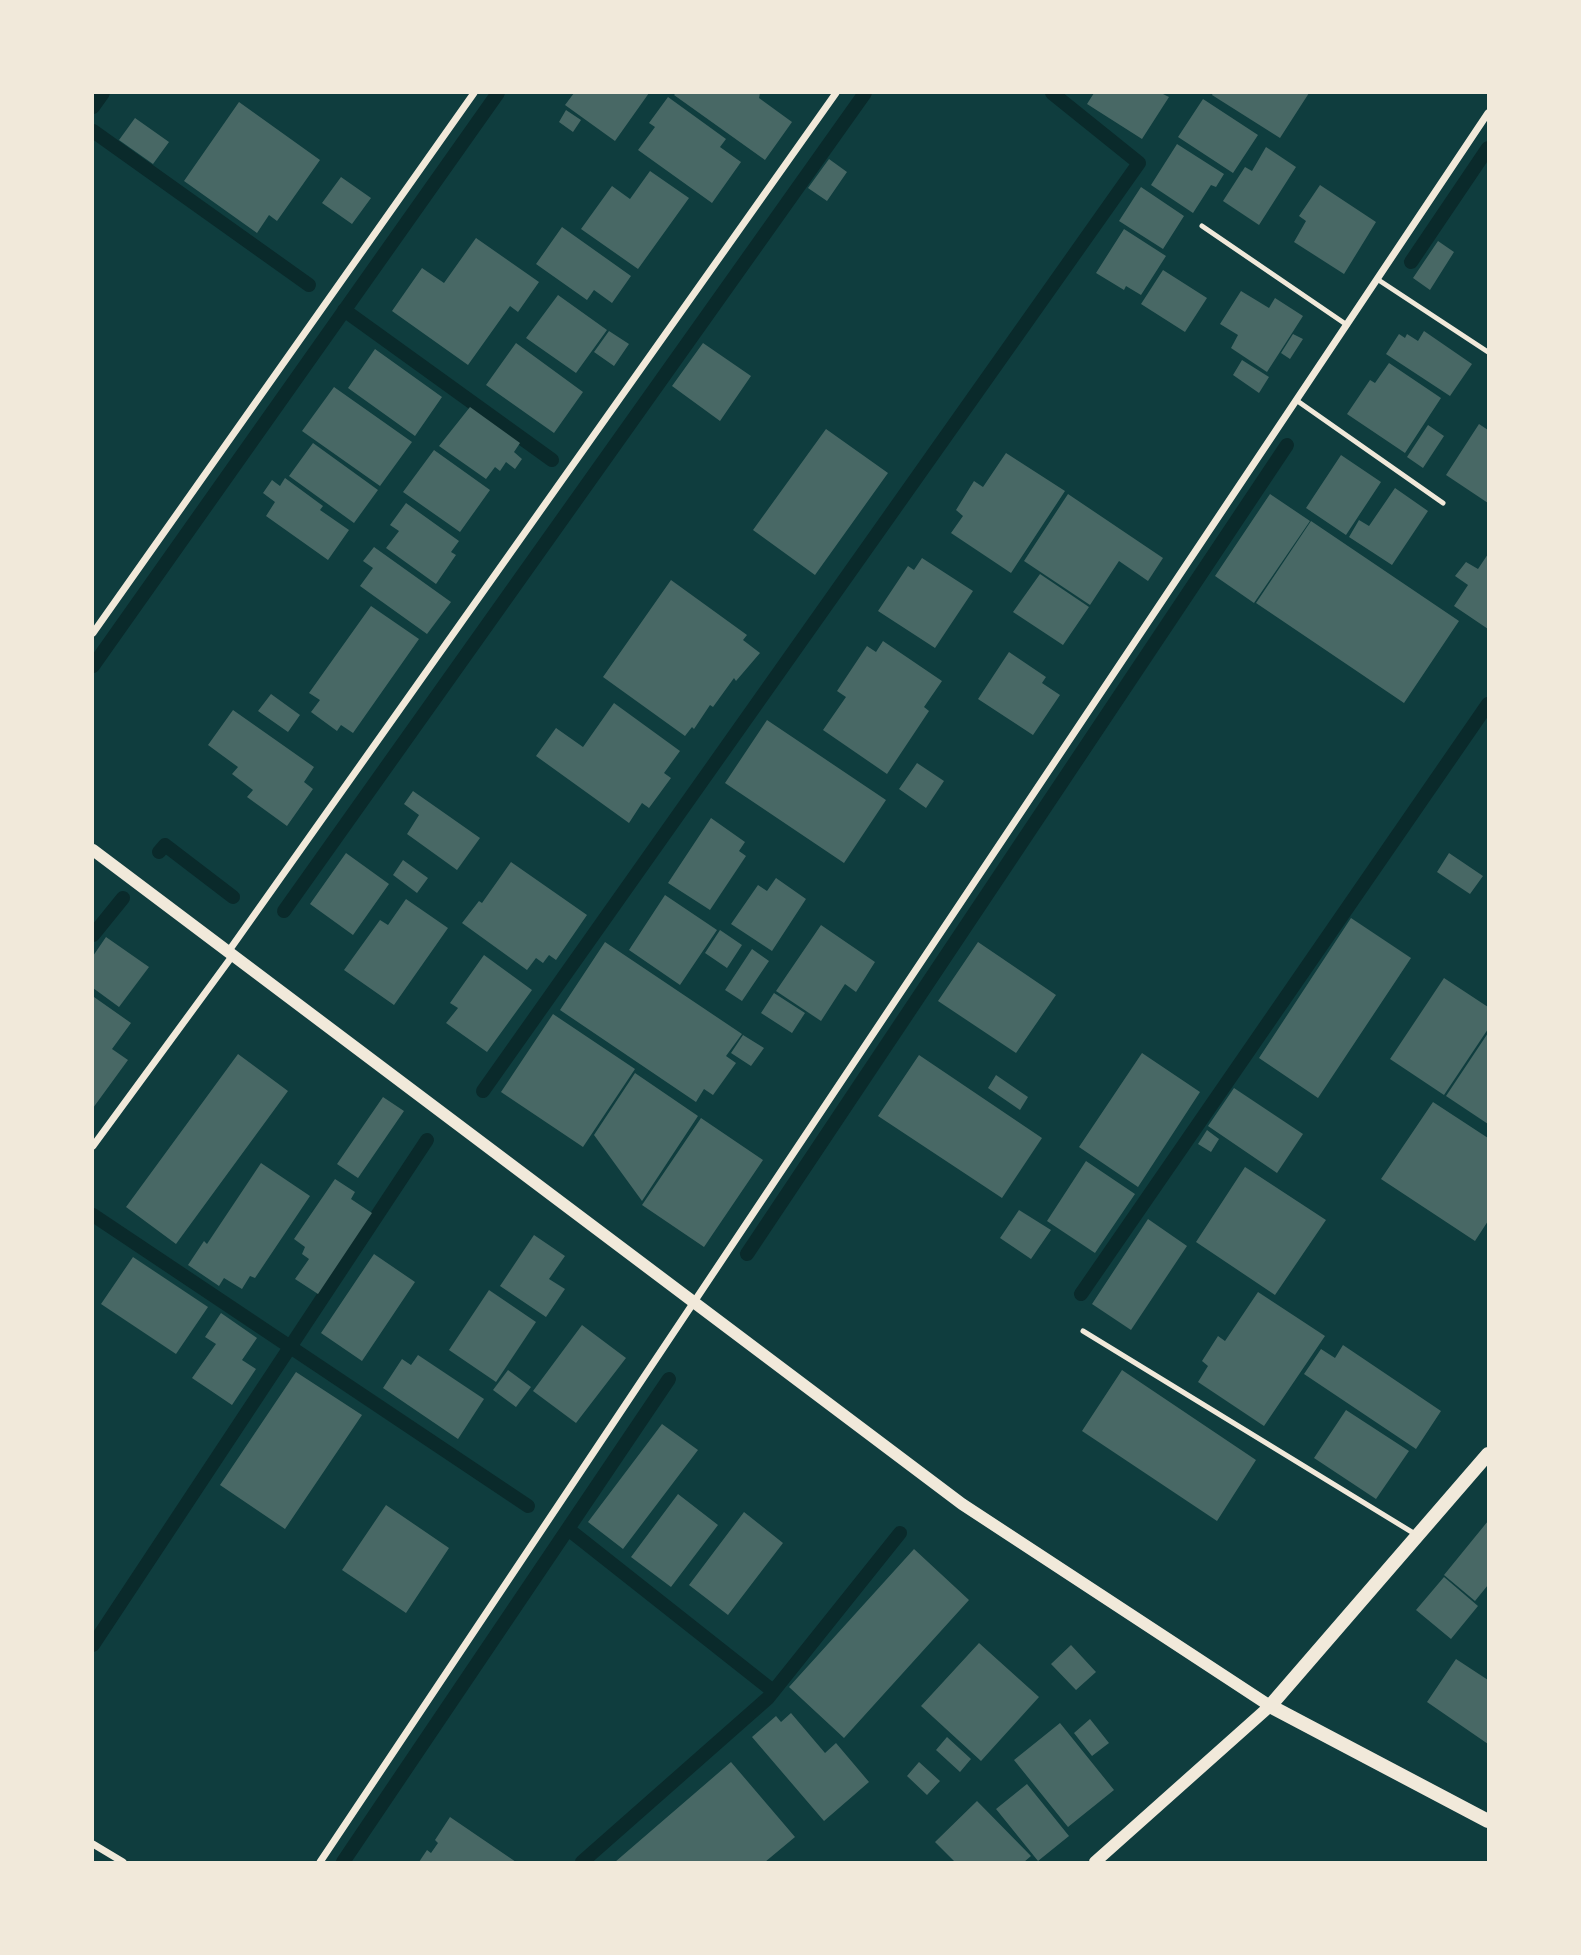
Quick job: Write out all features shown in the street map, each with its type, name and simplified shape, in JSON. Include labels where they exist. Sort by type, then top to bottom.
[{"type":"main road","points":[[1488,1454],[1270,1706],[1488,1821]]},
{"type":"street","points":[[93,633],[474,93]]},
{"type":"street","points":[[93,1146],[836,93]]},
{"type":"street","points":[[320,1862],[1488,113]]},
{"type":"street","points":[[93,850],[962,1504],[1270,1706],[1095,1862]]},
{"type":"street","points":[[93,1844],[123,1862]]},
{"type":"lane","points":[[1202,226],[1347,325]]},
{"type":"lane","points":[[1377,279],[1488,352]]},
{"type":"lane","points":[[1296,400],[1443,503]]},
{"type":"lane","points":[[1083,1331],[1418,1536]]},
{"type":"building","points":[[574,93],[649,93],[615,141],[565,105]]},
{"type":"building","points":[[760,93],[759,98],[792,122],[765,160],[674,95]]},
{"type":"building","points":[[1094,93],[1161,93],[1169,97],[1142,139],[1087,104]]},
{"type":"building","points":[[1309,93],[1280,138],[1212,95]]},
{"type":"building","points":[[668,97],[726,139],[720,147],[741,162],[712,203],[638,150],[655,127],[649,123]]},
{"type":"building","points":[[1203,99],[1258,135],[1233,173],[1178,137]]},
{"type":"building","points":[[239,102],[320,160],[277,221],[269,215],[257,233],[184,181]]},
{"type":"building","points":[[566,110],[581,120],[573,132],[559,122]]},
{"type":"building","points":[[135,118],[169,142],[153,164],[119,140]]},
{"type":"building","points":[[1177,144],[1224,174],[1216,187],[1211,185],[1193,213],[1151,185]]},
{"type":"building","points":[[1266,147],[1296,167],[1259,225],[1223,201],[1245,167],[1252,171]]},
{"type":"building","points":[[829,159],[847,172],[827,201],[808,188]]},
{"type":"building","points":[[650,171],[689,198],[638,269],[581,229],[612,186],[630,199]]},
{"type":"building","points":[[341,177],[371,198],[352,224],[322,203]]},
{"type":"building","points":[[1320,185],[1376,222],[1344,274],[1294,242],[1306,221],[1299,216]]},
{"type":"building","points":[[1141,187],[1184,216],[1163,249],[1119,221]]},
{"type":"building","points":[[562,227],[631,276],[612,303],[594,290],[587,300],[536,264]]},
{"type":"building","points":[[1124,229],[1166,256],[1141,295],[1126,286],[1124,290],[1096,273]]},
{"type":"building","points":[[476,238],[539,282],[518,312],[510,306],[468,365],[392,311],[422,268],[444,283]]},
{"type":"building","points":[[1438,241],[1454,252],[1430,290],[1413,278]]},
{"type":"building","points":[[1163,270],[1207,298],[1185,332],[1141,304]]},
{"type":"building","points":[[1241,291],[1269,308],[1275,298],[1303,316],[1267,372],[1231,348],[1238,335],[1220,324]]},
{"type":"building","points":[[558,295],[607,330],[576,373],[526,338]]},
{"type":"building","points":[[609,331],[629,344],[614,366],[594,352]]},
{"type":"building","points":[[1424,331],[1472,364],[1450,396],[1386,354],[1399,334],[1405,338],[1407,334],[1418,341]]},
{"type":"building","points":[[1293,334],[1303,339],[1290,359],[1281,353]]},
{"type":"building","points":[[516,343],[583,392],[554,433],[486,385]]},
{"type":"building","points":[[703,343],[751,376],[720,421],[672,386]]},
{"type":"building","points":[[375,349],[442,397],[415,436],[348,388]]},
{"type":"building","points":[[1242,360],[1269,377],[1259,393],[1233,375]]},
{"type":"building","points":[[1389,363],[1441,398],[1405,453],[1347,414],[1370,380],[1375,383]]},
{"type":"building","points":[[334,387],[412,442],[380,486],[302,431]]},
{"type":"building","points":[[470,407],[520,443],[514,452],[522,459],[515,469],[506,462],[500,471],[495,467],[486,479],[439,446]]},
{"type":"building","points":[[1479,424],[1488,430],[1488,503],[1446,475]]},
{"type":"building","points":[[1428,425],[1444,436],[1423,468],[1407,457]]},
{"type":"building","points":[[826,429],[888,473],[815,575],[753,530]]},
{"type":"building","points":[[313,443],[378,490],[354,523],[289,476]]},
{"type":"building","points":[[434,450],[490,490],[460,532],[403,492]]},
{"type":"building","points":[[1006,453],[1065,491],[1011,573],[951,533],[963,516],[956,510],[974,481],[983,487]]},
{"type":"building","points":[[1341,455],[1381,482],[1346,535],[1306,508]]},
{"type":"building","points":[[285,478],[323,506],[320,510],[349,530],[328,560],[266,516],[275,502],[263,493],[272,480],[280,486]]},
{"type":"building","points":[[1395,488],[1428,511],[1392,565],[1349,537],[1359,520],[1369,526]]},
{"type":"building","points":[[1068,494],[1163,558],[1148,581],[1119,561],[1090,605],[1024,561]]},
{"type":"building","points":[[1270,494],[1310,521],[1254,603],[1215,576]]},
{"type":"building","points":[[406,503],[459,541],[451,552],[456,555],[436,584],[386,548],[399,531],[390,525]]},
{"type":"building","points":[[1311,521],[1459,621],[1404,703],[1256,603]]},
{"type":"building","points":[[374,547],[451,602],[427,634],[360,586],[373,568],[363,561]]},
{"type":"building","points":[[1488,554],[1488,629],[1454,606],[1468,585],[1455,576],[1466,562],[1478,569]]},
{"type":"building","points":[[922,558],[973,591],[935,648],[878,611],[908,566],[914,570]]},
{"type":"building","points":[[1040,574],[1089,607],[1063,645],[1013,612]]},
{"type":"building","points":[[671,580],[747,635],[743,640],[760,653],[736,681],[734,678],[713,707],[710,705],[694,729],[692,727],[685,736],[603,677]]},
{"type":"building","points":[[371,606],[419,639],[353,733],[341,725],[337,731],[311,712],[320,700],[309,693]]},
{"type":"building","points":[[883,641],[942,681],[924,707],[929,711],[887,774],[823,730],[846,697],[837,691],[867,646],[876,652]]},
{"type":"building","points":[[1009,652],[1046,677],[1042,683],[1060,695],[1033,735],[978,699]]},
{"type":"building","points":[[271,694],[300,715],[288,732],[258,711]]},
{"type":"building","points":[[614,703],[680,751],[664,773],[671,778],[649,808],[642,803],[629,823],[536,756],[556,728],[583,747]]},
{"type":"building","points":[[233,710],[314,767],[304,782],[313,789],[287,826],[247,797],[253,790],[232,774],[238,767],[208,745]]},
{"type":"building","points":[[767,720],[886,800],[844,863],[725,783]]},
{"type":"building","points":[[917,763],[944,781],[926,808],[899,789]]},
{"type":"building","points":[[413,791],[480,838],[457,870],[407,834],[419,815],[404,804]]},
{"type":"building","points":[[711,818],[745,842],[739,851],[746,856],[710,910],[668,883]]},
{"type":"building","points":[[346,853],[389,884],[353,935],[310,904]]},
{"type":"building","points":[[1449,853],[1483,876],[1470,894],[1437,872]]},
{"type":"building","points":[[403,860],[428,878],[417,893],[393,875]]},
{"type":"building","points":[[511,862],[587,915],[556,960],[549,955],[543,963],[536,958],[527,970],[462,923],[479,901],[482,903]]},
{"type":"building","points":[[776,878],[806,899],[772,951],[731,924],[758,885],[767,891]]},
{"type":"building","points":[[665,895],[717,930],[680,985],[629,950]]},
{"type":"building","points":[[406,899],[448,928],[394,1005],[344,970],[380,920],[388,925]]},
{"type":"building","points":[[1351,918],[1411,958],[1318,1098],[1259,1058]]},
{"type":"building","points":[[821,925],[875,962],[856,992],[845,984],[821,1021],[776,991]]},
{"type":"building","points":[[720,930],[742,945],[727,968],[705,953]]},
{"type":"building","points":[[106,937],[149,967],[119,1007],[93,988],[93,956]]},
{"type":"building","points":[[605,942],[742,1034],[726,1056],[736,1063],[713,1095],[704,1089],[696,1102],[560,1010]]},
{"type":"building","points":[[978,942],[1056,995],[1016,1053],[938,1001]]},
{"type":"building","points":[[752,949],[769,961],[742,1001],[725,990]]},
{"type":"building","points":[[484,955],[532,990],[487,1052],[446,1023],[458,1008],[450,1003]]},
{"type":"building","points":[[1444,978],[1488,1007],[1488,1029],[1444,1095],[1390,1059]]},
{"type":"building","points":[[774,993],[805,1013],[792,1033],[761,1013]]},
{"type":"building","points":[[94,997],[131,1023],[112,1049],[128,1060],[93,1108]]},
{"type":"building","points":[[553,1014],[635,1069],[583,1147],[501,1092]]},
{"type":"building","points":[[1488,1033],[1488,1124],[1446,1096]]},
{"type":"building","points":[[743,1035],[764,1048],[751,1066],[731,1053]]},
{"type":"building","points":[[1142,1053],[1200,1092],[1138,1187],[1079,1147]]},
{"type":"building","points":[[238,1054],[288,1091],[176,1244],[126,1207]]},
{"type":"building","points":[[919,1055],[1042,1138],[1002,1198],[878,1116]]},
{"type":"building","points":[[635,1073],[698,1116],[642,1201],[594,1135]]},
{"type":"building","points":[[996,1075],[1028,1097],[1020,1110],[988,1088]]},
{"type":"building","points":[[1234,1088],[1303,1134],[1277,1173],[1208,1126]]},
{"type":"building","points":[[383,1097],[404,1111],[358,1178],[337,1164]]},
{"type":"building","points":[[1433,1102],[1488,1138],[1488,1221],[1475,1241],[1381,1179]]},
{"type":"building","points":[[701,1118],[763,1160],[704,1247],[642,1205]]},
{"type":"building","points":[[1207,1130],[1219,1139],[1211,1152],[1198,1144]]},
{"type":"building","points":[[1086,1161],[1135,1194],[1095,1253],[1047,1221]]},
{"type":"building","points":[[261,1163],[310,1196],[255,1278],[250,1276],[242,1289],[224,1278],[219,1286],[188,1265],[204,1241],[207,1244]]},
{"type":"building","points":[[1245,1167],[1326,1220],[1275,1295],[1196,1242]]},
{"type":"building","points":[[335,1179],[355,1192],[351,1199],[372,1213],[318,1294],[295,1279],[309,1259],[302,1254],[305,1247],[294,1239]]},
{"type":"building","points":[[1019,1210],[1051,1230],[1031,1259],[1000,1238]]},
{"type":"building","points":[[1148,1219],[1187,1246],[1131,1330],[1092,1304]]},
{"type":"building","points":[[534,1235],[565,1256],[549,1279],[565,1289],[546,1317],[500,1286]]},
{"type":"building","points":[[374,1254],[415,1282],[362,1361],[321,1333]]},
{"type":"building","points":[[133,1257],[208,1307],[176,1354],[101,1304]]},
{"type":"building","points":[[489,1290],[536,1322],[496,1382],[449,1350]]},
{"type":"building","points":[[1258,1292],[1325,1336],[1264,1426],[1198,1382],[1208,1366],[1202,1361],[1218,1336],[1225,1341]]},
{"type":"building","points":[[221,1313],[257,1338],[242,1360],[256,1369],[232,1405],[192,1378],[216,1344],[205,1337]]},
{"type":"building","points":[[582,1325],[626,1358],[576,1423],[533,1391]]},
{"type":"building","points":[[1343,1345],[1441,1411],[1416,1449],[1304,1374],[1321,1349],[1335,1358]]},
{"type":"building","points":[[418,1355],[484,1399],[458,1439],[383,1388],[402,1359],[411,1365]]},
{"type":"building","points":[[508,1370],[531,1387],[516,1407],[493,1390]]},
{"type":"building","points":[[1122,1370],[1256,1460],[1217,1521],[1082,1431]]},
{"type":"building","points":[[296,1372],[362,1415],[285,1529],[220,1485]]},
{"type":"building","points":[[1346,1410],[1409,1451],[1376,1499],[1314,1458]]},
{"type":"building","points":[[662,1424],[698,1450],[623,1549],[588,1522]]},
{"type":"building","points":[[678,1494],[718,1525],[671,1587],[631,1557]]},
{"type":"building","points":[[386,1505],[449,1548],[406,1613],[342,1570]]},
{"type":"building","points":[[744,1512],[783,1543],[728,1615],[689,1585]]},
{"type":"building","points":[[1488,1521],[1488,1585],[1475,1601],[1444,1575]]},
{"type":"building","points":[[914,1549],[969,1600],[844,1738],[789,1687]]},
{"type":"building","points":[[1444,1577],[1478,1606],[1451,1639],[1416,1610]]},
{"type":"building","points":[[979,1643],[1039,1697],[981,1761],[921,1706]]},
{"type":"building","points":[[1071,1645],[1096,1672],[1076,1690],[1051,1664]]},
{"type":"building","points":[[1456,1659],[1488,1680],[1488,1744],[1427,1702]]},
{"type":"building","points":[[791,1713],[825,1753],[836,1743],[869,1782],[824,1821],[752,1737],[776,1716],[781,1722]]},
{"type":"building","points":[[1090,1719],[1109,1743],[1092,1756],[1074,1733]]},
{"type":"building","points":[[1060,1723],[1114,1790],[1068,1827],[1014,1760]]},
{"type":"building","points":[[947,1737],[971,1759],[960,1772],[936,1750]]},
{"type":"building","points":[[731,1762],[795,1837],[765,1862],[615,1862]]},
{"type":"building","points":[[919,1762],[940,1781],[927,1795],[907,1776]]},
{"type":"building","points":[[1027,1784],[1069,1836],[1038,1861],[996,1809]]},
{"type":"building","points":[[977,1801],[1031,1856],[1024,1862],[955,1862],[935,1842]]},
{"type":"building","points":[[450,1817],[516,1862],[419,1862],[427,1850],[431,1853],[438,1843],[435,1840]]},
{"type":"waterway","points":[[93,107],[103,93]]},
{"type":"waterway","points":[[93,666],[498,93]]},
{"type":"waterway","points":[[284,911],[865,93]]},
{"type":"waterway","points":[[483,1091],[1139,163],[1052,93]]},
{"type":"waterway","points":[[93,131],[309,285]]},
{"type":"waterway","points":[[1411,262],[1488,148]]},
{"type":"waterway","points":[[344,310],[552,460]]},
{"type":"waterway","points":[[747,1254],[1287,445]]},
{"type":"waterway","points":[[1081,1294],[1488,704]]},
{"type":"waterway","points":[[159,852],[165,845],[233,897]]},
{"type":"waterway","points":[[93,935],[123,898]]},
{"type":"waterway","points":[[93,1645],[427,1140]]},
{"type":"waterway","points":[[93,1215],[528,1506]]},
{"type":"waterway","points":[[343,1862],[669,1379]]},
{"type":"waterway","points":[[568,1529],[773,1691]]},
{"type":"waterway","points":[[582,1862],[768,1698],[900,1533]]}]
